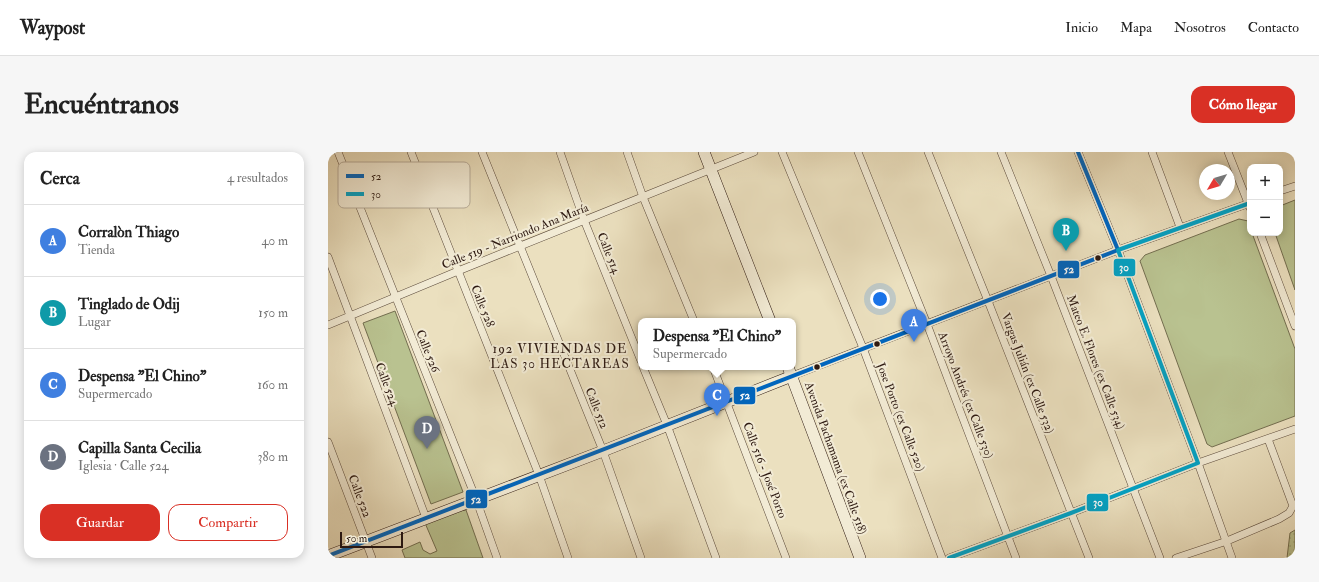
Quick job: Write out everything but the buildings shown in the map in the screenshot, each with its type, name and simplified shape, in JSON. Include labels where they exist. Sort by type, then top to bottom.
[{"type":"street","name":"Calle 526","points":[[338,152],[342,162]]},
{"type":"street","name":"Calle 528","points":[[411,152],[415,162]]},
{"type":"street","name":"Calle 512","points":[[482,152],[603,451],[641,558]]},
{"type":"street","name":"Calle 514","points":[[560,152],[584,220],[638,354]]},
{"type":"street","points":[[627,152],[643,197],[693,318]]},
{"type":"street","points":[[704,152],[769,318]]},
{"type":"street","name":"Calle 519 - Narriondo Ana María","points":[[328,325],[754,152]]},
{"type":"street","name":"Jose Porto (ex Calle 520)","points":[[782,152],[863,348],[942,558]]},
{"type":"street","name":"Arroyo Andrés (ex Calle 530)","points":[[858,152],[927,324],[1016,558]]},
{"type":"street","name":"Vargas Julián (ex Calle 532)","points":[[928,152],[988,300],[1089,558]]},
{"type":"street","name":"Mateo E. Flores (ex Calle 534)","points":[[1001,152],[1051,276],[1160,558]]},
{"type":"street","points":[[1078,152],[1118,250],[1227,540],[1232,558]]},
{"type":"street","points":[[1152,152],[1180,227]]},
{"type":"street","points":[[1228,152],[1247,200]]},
{"type":"street","points":[[1283,190],[1295,186]]},
{"type":"street","points":[[796,369],[863,348],[1180,227],[1247,206]]},
{"type":"street","name":"Calle 526","points":[[360,208],[498,558]]},
{"type":"street","name":"Calle 528","points":[[433,208],[538,475],[568,558]]},
{"type":"street","points":[[1261,236],[1295,326]]},
{"type":"street","name":"Calle 524","points":[[328,257],[426,518]]},
{"type":"street","points":[[644,370],[667,425],[716,558]]},
{"type":"street","name":"Calle 516 - José Porto","points":[[714,370],[728,402],[786,558]]},
{"type":"street","points":[[328,556],[728,402],[790,371]]},
{"type":"street","name":"Avenida Pachamama (ex Calle 518)","points":[[790,371],[860,558]]},
{"type":"street","points":[[949,558],[1007,535],[1071,513],[1198,463],[1295,429]]},
{"type":"street","points":[[1176,558],[1227,540],[1289,514],[1293,506],[1268,439]]},
{"type":"street","name":"Calle 522","points":[[328,442],[372,558]]},
{"type":"green space","points":[[1295,200],[1295,290],[1276,236],[1283,236],[1283,205]]},
{"type":"green space","points":[[1239,219],[1247,221],[1247,236],[1253,236],[1295,349],[1295,416],[1212,447],[1207,444],[1140,261],[1145,255]]},
{"type":"green space","points":[[395,311],[463,492],[431,504],[363,323]]},
{"type":"green space","points":[[466,510],[483,558],[405,558],[402,550],[420,542],[423,550],[430,554],[437,551],[425,523],[458,511]]},
{"type":"green space","points":[[1295,530],[1295,558],[1287,558],[1290,533]]},
{"type":"transit line","name":"52","points":[[328,556],[1118,250],[1078,152]]},
{"type":"transit line","name":"30","points":[[949,558],[1071,513],[1198,463],[1118,250],[1247,204]]},
{"type":"place","name":"Tinglado de Odij","points":[[1066,251]]},
{"type":"place","name":"Corralòn Thiago","points":[[914,342]]},
{"type":"place","name":"Despensa \"El Chino\"","points":[[717,416]]},
{"type":"place","name":"Capilla Santa Cecilia","points":[[427,449]]},
{"type":"district","name":"192 VIVIENDAS DE LAS 30 HECTAREAS","points":[[560,356]]}]
